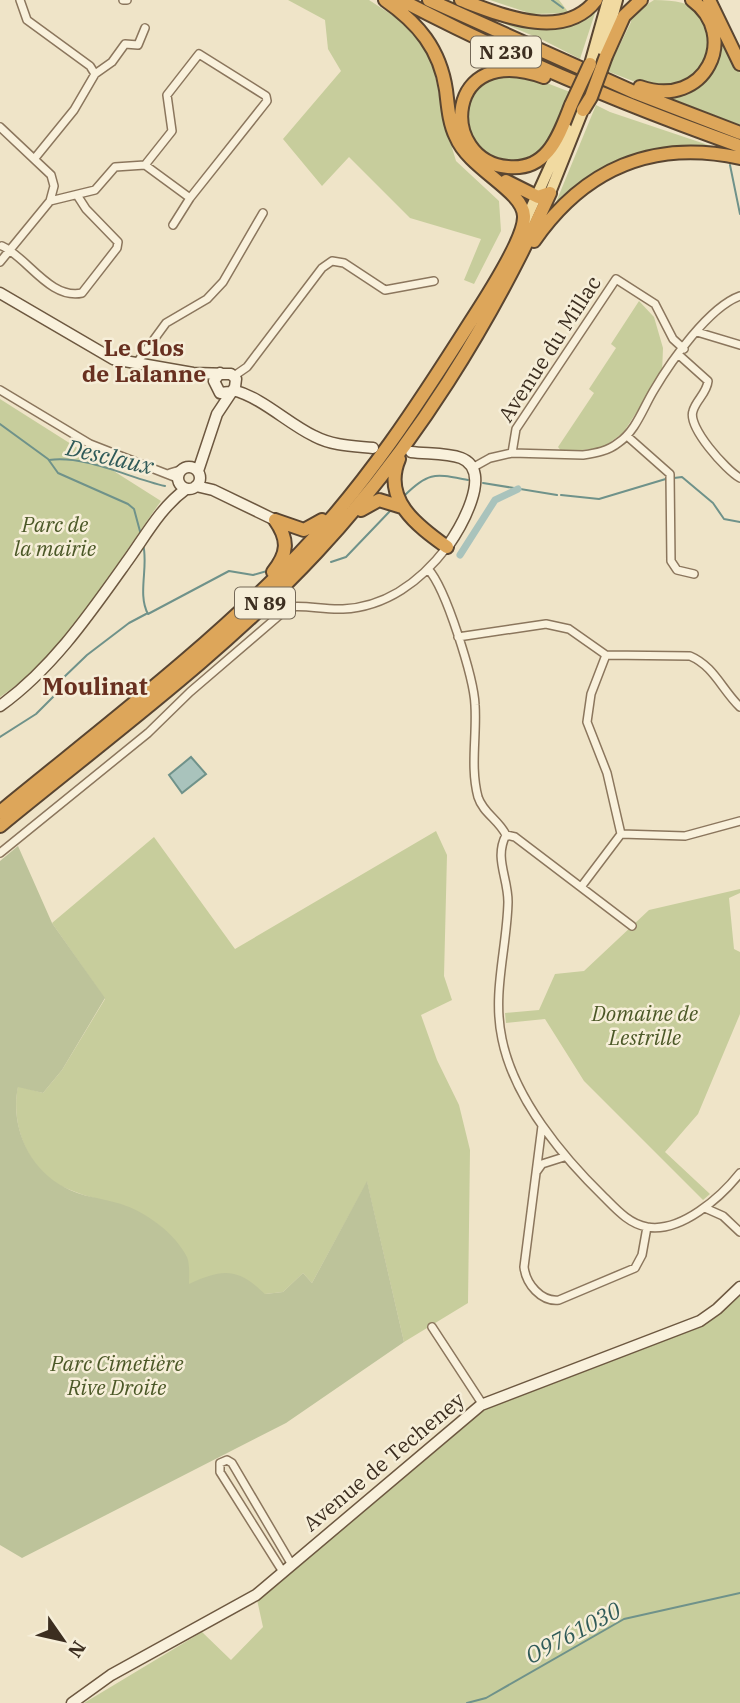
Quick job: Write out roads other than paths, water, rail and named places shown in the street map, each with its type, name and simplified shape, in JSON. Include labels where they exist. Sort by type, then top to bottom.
[{"type":"highway","points":[[385,0],[413,21],[434,50],[443,74],[455,135],[464,154],[519,200],[523,210],[523,227]]},
{"type":"highway","name":"N 230","points":[[401,0],[495,47],[614,99],[740,146]]},
{"type":"highway","name":"N 230","points":[[429,0],[561,61],[740,133]]},
{"type":"highway","points":[[461,0],[548,23],[574,19],[596,0]]},
{"type":"highway","points":[[614,99],[603,100],[526,71],[503,68],[484,76],[471,87],[462,110],[462,127],[467,142],[483,159],[500,166],[525,166],[541,159],[552,148],[576,107],[591,97],[598,57],[624,16],[641,0]]},
{"type":"highway","points":[[561,61],[578,62],[657,92],[673,93],[688,88],[706,73],[716,48],[711,21],[692,0]]},
{"type":"highway","points":[[709,0],[740,64]]},
{"type":"highway","points":[[512,273],[568,200],[608,171],[631,162],[669,153],[705,153],[740,158]]},
{"type":"highway","points":[[477,167],[544,195]]},
{"type":"highway","name":"N 89","points":[[0,826],[206,657],[268,601],[340,527],[408,438],[462,357],[512,273],[544,195]]},
{"type":"highway","name":"N 89","points":[[0,811],[199,648],[329,522],[387,447],[478,310],[523,227]]},
{"type":"highway","points":[[408,438],[393,480],[393,488],[402,507],[447,547]]},
{"type":"highway","points":[[275,520],[299,529],[314,527],[373,458],[387,447]]},
{"type":"highway","points":[[268,601],[312,564],[366,505],[379,500],[402,507]]},
{"type":"highway","points":[[251,600],[285,555],[286,537],[275,520]]},
{"type":"main road","points":[[598,57],[608,0]]},
{"type":"main road","points":[[598,57],[617,0]]},
{"type":"main road","name":"N 89","points":[[523,227],[544,195],[576,107]]},
{"type":"street","points":[[20,0],[27,20],[90,66],[95,74]]},
{"type":"street","points":[[35,158],[74,110],[95,74],[112,62],[125,44],[138,45],[145,28]]},
{"type":"street","points":[[145,165],[173,131],[167,95],[199,54],[266,96],[267,101]]},
{"type":"street","points":[[173,225],[190,198],[267,101],[277,100]]},
{"type":"street","points":[[0,127],[51,175],[54,186],[50,201]]},
{"type":"street","points":[[0,262],[4,248],[15,243],[50,201],[60,196],[95,190],[116,167],[145,165],[190,198]]},
{"type":"street","points":[[4,248],[51,285],[75,295],[82,293],[117,248],[118,242],[86,209],[77,195]]},
{"type":"street","points":[[136,365],[166,323],[207,299],[223,282],[263,212]]},
{"type":"street","points":[[0,706],[33,679],[68,641],[173,498],[201,455],[217,414],[232,391],[235,377],[247,367],[322,268],[332,261],[344,263],[385,290],[435,281]]},
{"type":"street","name":"Avenue du Millac","points":[[472,468],[490,458],[512,453],[516,429],[616,279],[655,304],[682,352]]},
{"type":"street","points":[[0,293],[99,353],[136,365],[193,373],[228,372],[295,424]]},
{"type":"street","points":[[512,453],[597,453],[610,448],[626,436],[697,332],[722,305],[740,296]]},
{"type":"street","points":[[697,332],[740,345]]},
{"type":"street","points":[[682,352],[708,381],[707,388],[693,411],[691,419],[695,429],[727,468],[740,478]]},
{"type":"street","points":[[193,373],[224,394],[232,391],[248,395],[332,443],[373,448]]},
{"type":"street","points":[[217,414],[215,377],[220,373]]},
{"type":"street","points":[[0,390],[90,444],[150,468],[186,477],[275,520]]},
{"type":"street","points":[[626,436],[670,474],[671,561],[677,570],[694,574]]},
{"type":"street","points":[[0,853],[148,733],[190,692],[289,607],[340,610],[379,603],[428,569],[447,547],[471,501],[476,481],[472,468],[465,460],[411,452]]},
{"type":"street","points":[[428,569],[458,637],[472,680],[475,706],[474,766],[478,795],[483,809],[502,827],[506,835]]},
{"type":"street","points":[[458,637],[528,626],[557,625],[569,629],[606,656],[690,656],[715,675],[740,708]]},
{"type":"street","points":[[606,656],[591,694],[587,722],[607,773],[621,834]]},
{"type":"street","points":[[621,834],[685,836],[740,821]]},
{"type":"street","points":[[580,887],[621,834]]},
{"type":"street","points":[[506,835],[515,836],[632,926]]},
{"type":"street","points":[[506,835],[499,850],[508,897],[507,939],[498,990],[499,1023],[508,1062],[542,1126],[564,1157],[627,1219],[647,1227],[669,1224],[705,1208],[718,1198],[740,1173]]},
{"type":"street","points":[[542,1126],[524,1267],[529,1282],[544,1297],[559,1300],[629,1273],[641,1257],[647,1227]]},
{"type":"street","points":[[536,1172],[542,1164],[564,1157]]},
{"type":"street","points":[[718,1198],[723,1216]]},
{"type":"street","points":[[705,1208],[723,1216],[740,1232]]},
{"type":"street","name":"Avenue de Techeney","points":[[72,1703],[111,1675],[256,1595],[483,1405],[700,1321],[718,1309],[740,1287]]},
{"type":"street","points":[[432,1328],[483,1405]]},
{"type":"street","points":[[283,1572],[220,1472],[222,1462],[228,1460],[232,1463],[292,1564]]},
{"type":"water","points":[[191,757],[206,774],[182,793],[169,775]]},
{"type":"waterway","points":[[552,0],[563,8]]},
{"type":"waterway","points":[[730,165],[740,214]]},
{"type":"waterway","name":"Desclaux","points":[[0,424],[48,459],[58,473],[128,504],[134,509],[141,535]]},
{"type":"waterway","name":"Desclaux","points":[[49,460],[63,459],[92,464],[165,486]]},
{"type":"waterway","name":"Desclaux","points":[[404,496],[420,482],[433,476],[468,480]]},
{"type":"waterway","name":"Desclaux","points":[[674,478],[682,477],[713,503],[724,519],[740,522]]},
{"type":"waterway","name":"Desclaux","points":[[561,495],[599,499],[669,478]]},
{"type":"waterway","name":"Desclaux","points":[[483,483],[557,495]]},
{"type":"waterway","points":[[460,555],[495,500],[518,489]]},
{"type":"waterway","name":"Desclaux","points":[[331,562],[346,557],[391,510]]},
{"type":"waterway","name":"Desclaux","points":[[143,544],[143,598],[148,614],[229,571],[253,575],[267,571]]},
{"type":"waterway","points":[[0,737],[36,714],[58,692],[60,681],[87,655],[129,623],[146,614]]},
{"type":"waterway","name":"O9761030","points":[[467,1703],[486,1698],[624,1619],[740,1593]]},
{"type":"district","name":"Le Clos de Lalanne","points":[[144,361]]},
{"type":"district","name":"Moulinat","points":[[95,687]]},
{"type":"park label","name":"Parc de la mairie","points":[[55,537]]},
{"type":"park label","name":"Domaine de Lestrille","points":[[645,1026]]},
{"type":"park label","name":"Parc Cimetière Rive Droite","points":[[117,1376]]}]
